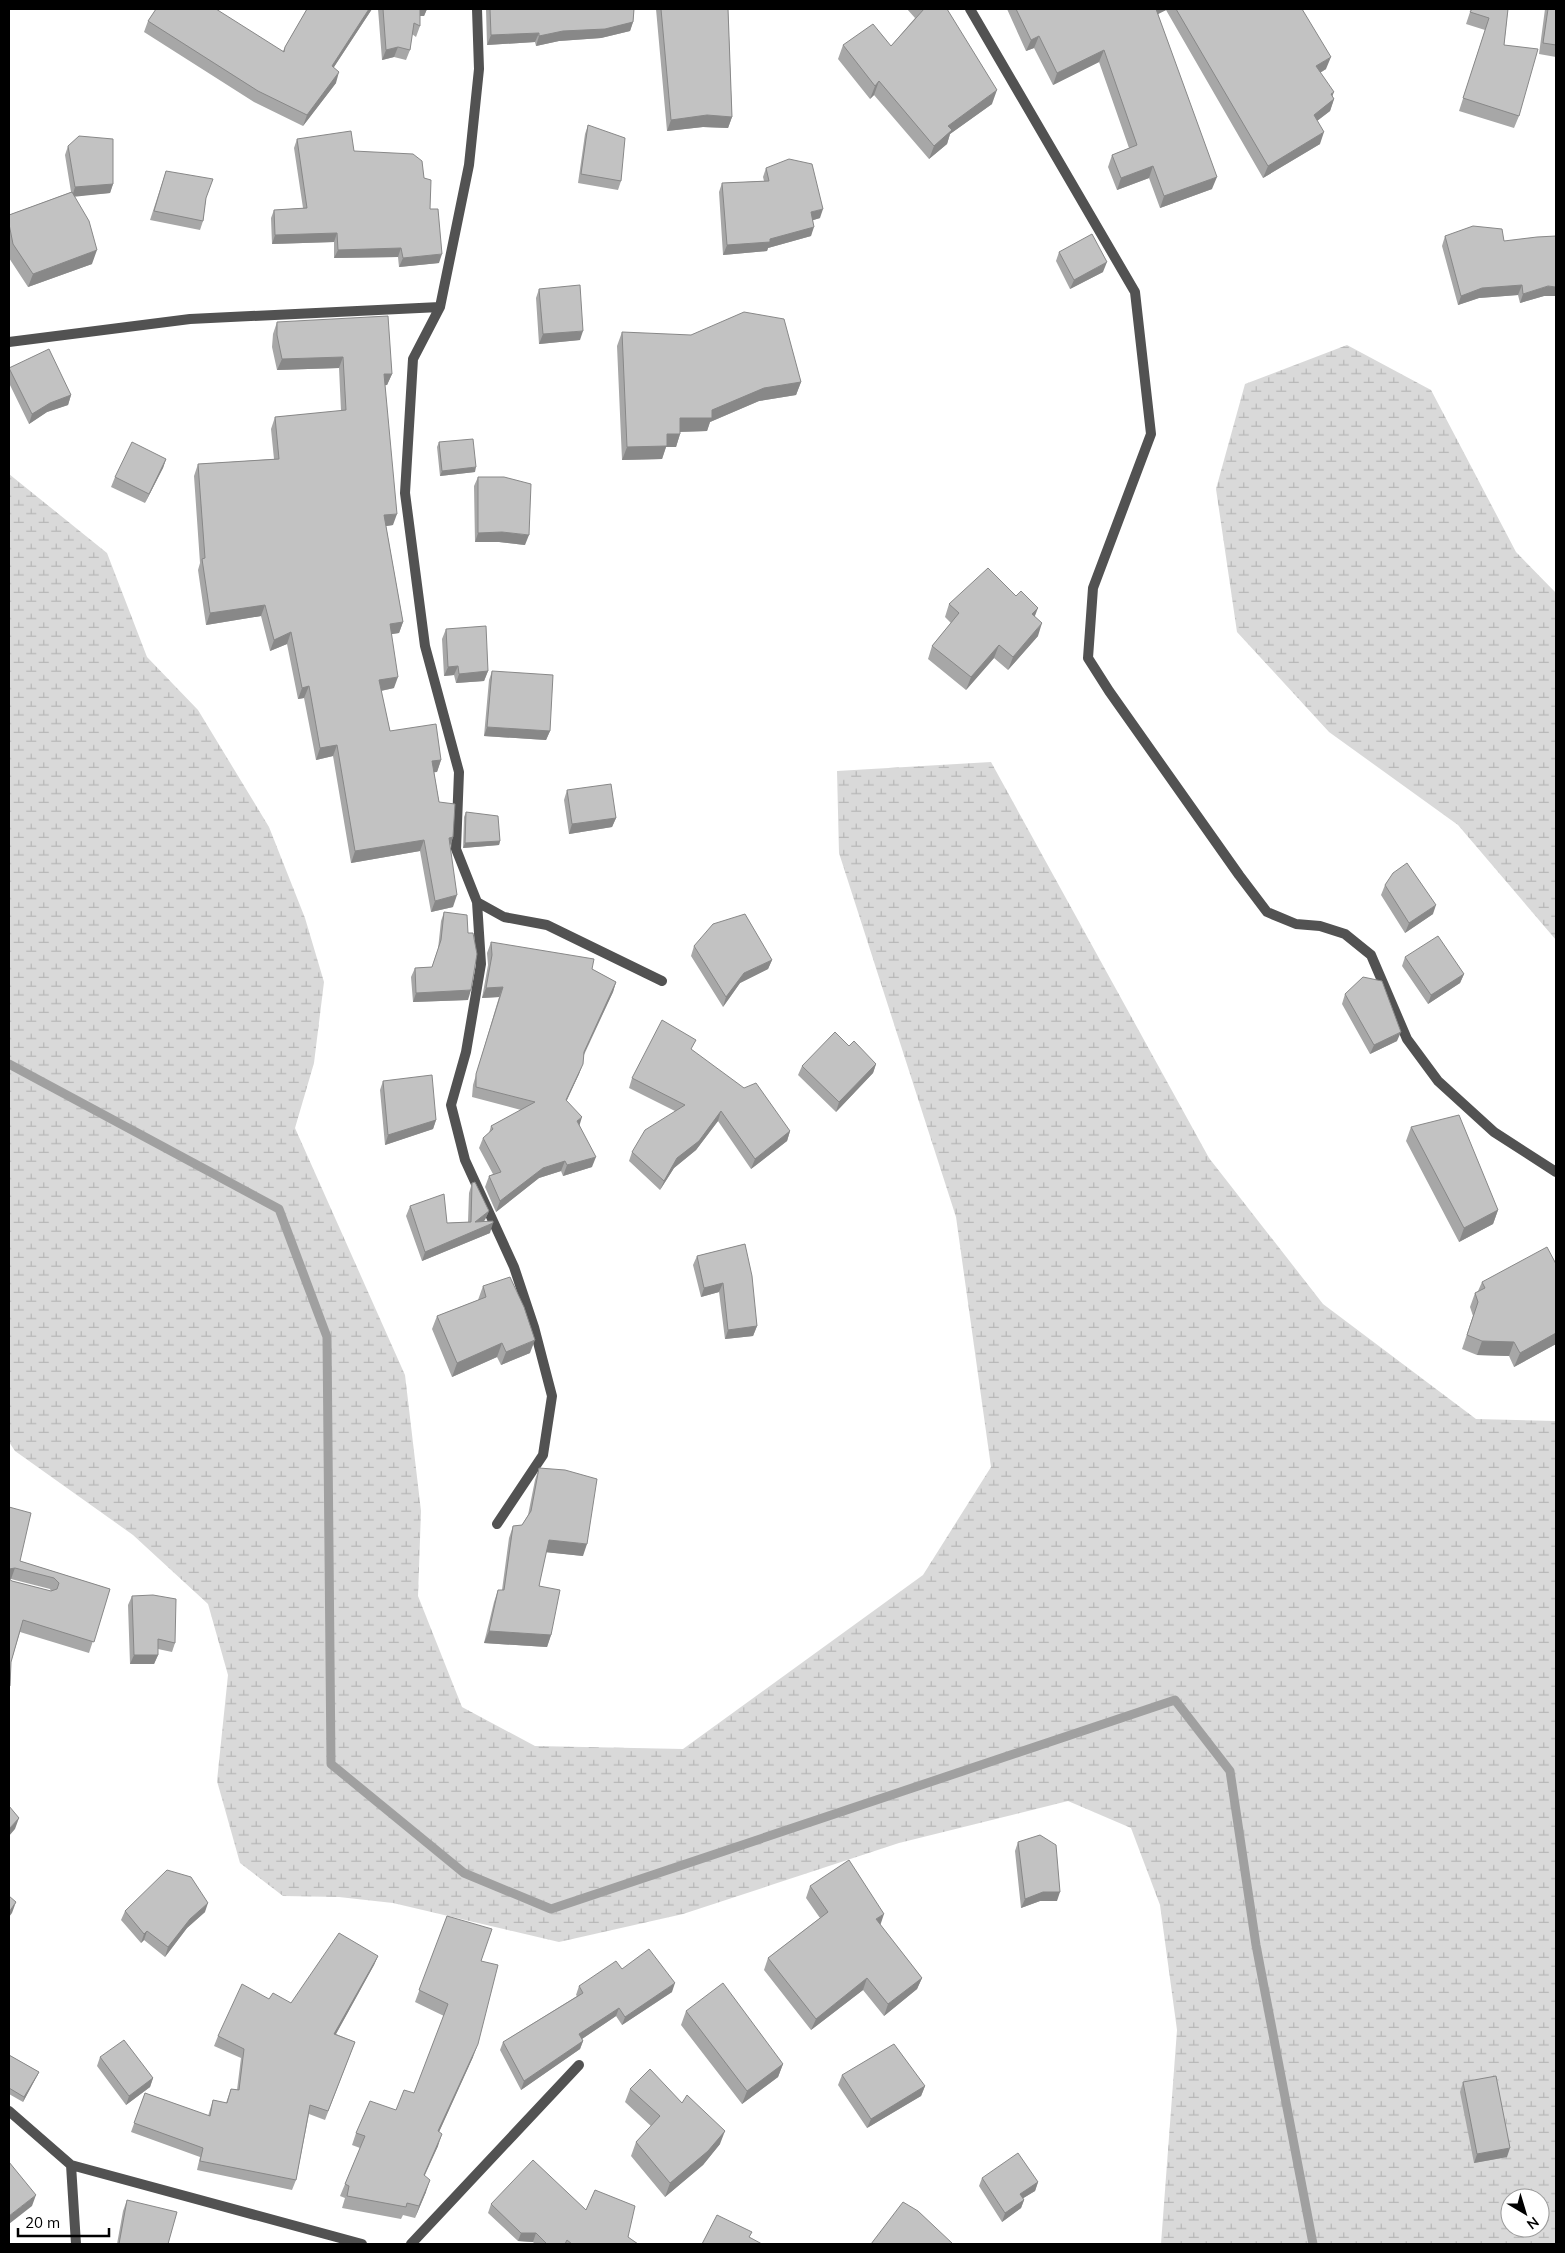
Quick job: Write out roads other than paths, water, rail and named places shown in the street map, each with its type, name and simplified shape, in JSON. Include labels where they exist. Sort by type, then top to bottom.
[{"type":"street","points":[[477,9],[479,69],[469,165],[440,307],[412,359],[405,493],[425,646],[459,772],[456,849],[477,902],[481,964],[466,1052],[451,1105],[465,1160],[514,1267],[552,1396],[543,1455],[497,1524]]},
{"type":"street","points":[[970,9],[1134,292],[1151,434],[1093,588],[1088,658],[1110,692],[1267,912],[1296,924],[1320,926],[1345,934],[1371,955],[1407,1039],[1438,1081],[1494,1132],[1556,1172]]},
{"type":"street","points":[[9,342],[190,319],[440,307]]},
{"type":"street","points":[[477,902],[504,917],[547,925],[662,980]]},
{"type":"street","points":[[412,2244],[579,2065]]},
{"type":"street","points":[[9,2111],[71,2165],[362,2244]]},
{"type":"street","points":[[71,2165],[76,2244]]},
{"type":"waterway","points":[[9,1064],[279,1209],[327,1337],[331,1764],[464,1873],[551,1909],[1175,1700],[1230,1771],[1256,1945],[1313,2244]]}]
